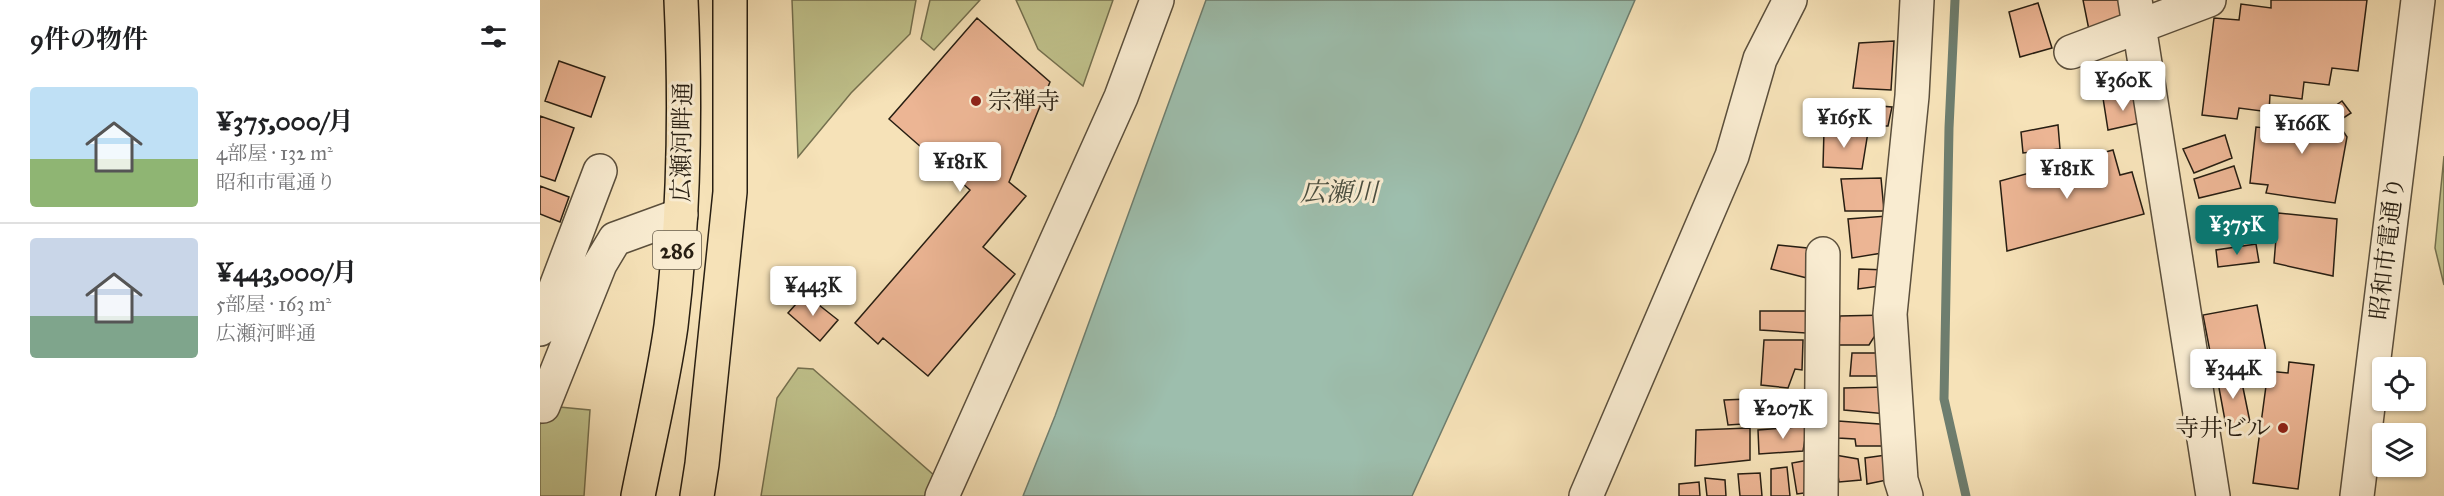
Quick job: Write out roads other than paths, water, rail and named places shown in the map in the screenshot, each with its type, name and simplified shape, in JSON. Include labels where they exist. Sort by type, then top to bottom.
[{"type":"highway","name":"広瀬河畔通","points":[[638,496],[670,327],[681,215],[683,51],[681,0]]},
{"type":"highway","name":"広瀬河畔通","points":[[697,496],[705,441],[730,192],[730,0]]},
{"type":"street","points":[[942,496],[1121,97],[1157,0]]},
{"type":"street","points":[[1586,496],[1732,156],[1760,59],[1790,0]]},
{"type":"street","points":[[1906,496],[1901,480],[1890,314],[1912,96],[1917,0]]},
{"type":"street","points":[[2071,52],[2138,14],[2209,0]]},
{"type":"street","name":"昭和市電通り","points":[[2356,496],[2418,0]]},
{"type":"street","points":[[2138,14],[2213,496]]},
{"type":"street","points":[[540,329],[600,171]]},
{"type":"street","points":[[541,411],[600,264],[615,239],[681,215]]},
{"type":"street","points":[[1821,496],[1823,254]]},
{"type":"water","name":"広瀬川","points":[[1206,0],[1635,0],[1578,132],[1412,496],[1023,496],[1055,416]]},
{"type":"waterway","points":[[1955,0],[1949,128],[1944,399],[1966,496]]},
{"type":"place","name":"宗禅寺","points":[[976,101]]},
{"type":"place","name":"寺井ビル","points":[[2283,428]]}]
